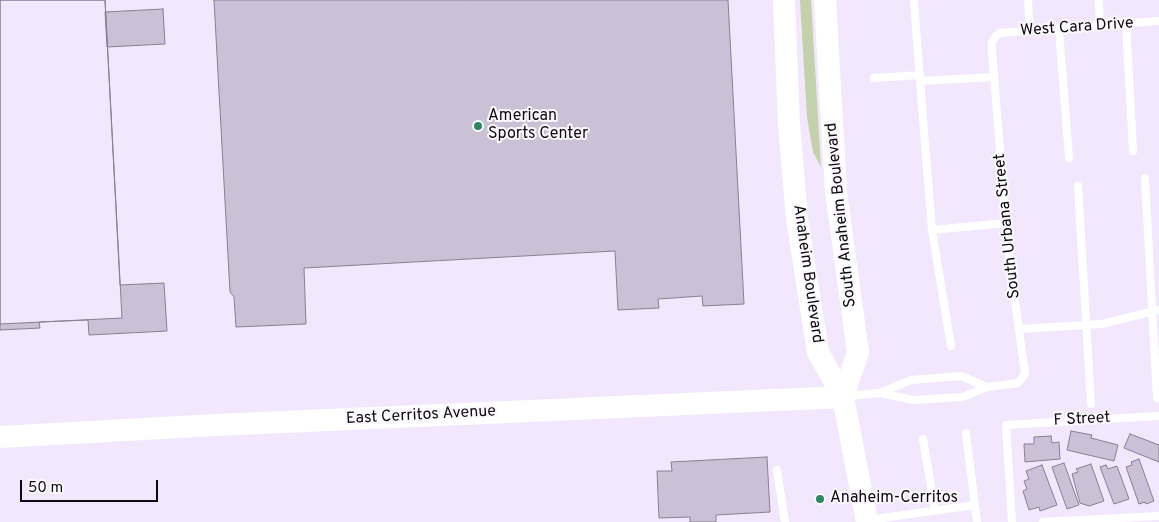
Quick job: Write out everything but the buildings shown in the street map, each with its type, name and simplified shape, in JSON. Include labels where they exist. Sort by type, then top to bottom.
[{"type":"main road","name":"Anaheim Boulevard","points":[[784,0],[790,137],[797,219],[818,352],[843,397],[866,521]]},
{"type":"main road","name":"South Anaheim Boulevard","points":[[826,0],[836,192],[858,352],[843,397]]},
{"type":"main road","name":"East Cerritos Avenue","points":[[0,437],[216,425],[843,397]]},
{"type":"lane","points":[[914,0],[932,230],[951,346]]},
{"type":"lane","points":[[1028,0],[1030,31]]},
{"type":"lane","points":[[1099,0],[1100,26]]},
{"type":"lane","name":"West Cara Drive","points":[[996,36],[1030,31],[1159,21]]},
{"type":"lane","points":[[1126,24],[1133,151]]},
{"type":"lane","points":[[1059,29],[1068,158]]},
{"type":"lane","name":"South Urbana Street","points":[[880,393],[913,400],[963,397],[987,386],[1018,383],[1023,380],[1025,374],[1009,258],[992,52],[992,42],[996,36]]},
{"type":"lane","points":[[874,78],[994,77]]},
{"type":"lane","points":[[1144,178],[1156,310],[1157,398]]},
{"type":"lane","points":[[1078,186],[1091,404]]},
{"type":"lane","points":[[932,230],[1006,223]]},
{"type":"lane","points":[[1020,329],[1102,324],[1156,310]]},
{"type":"lane","name":"South Urbana Street","points":[[880,393],[911,380],[962,376],[987,386]]},
{"type":"lane","points":[[843,397],[880,393]]},
{"type":"lane","name":"F Street","points":[[1012,522],[1006,424],[1159,416]]},
{"type":"lane","points":[[966,433],[978,522]]},
{"type":"lane","points":[[923,439],[935,510]]},
{"type":"lane","points":[[777,470],[785,522]]},
{"type":"lane","points":[[866,521],[975,505]]},
{"type":"lane","points":[[1043,522],[1159,516]]},
{"type":"green space","points":[[800,0],[811,0],[821,167],[813,152],[807,117]]},
{"type":"place","name":"American Sports Center","points":[[478,126]]},
{"type":"place","name":"Anaheim-Cerritos","points":[[820,499]]}]
